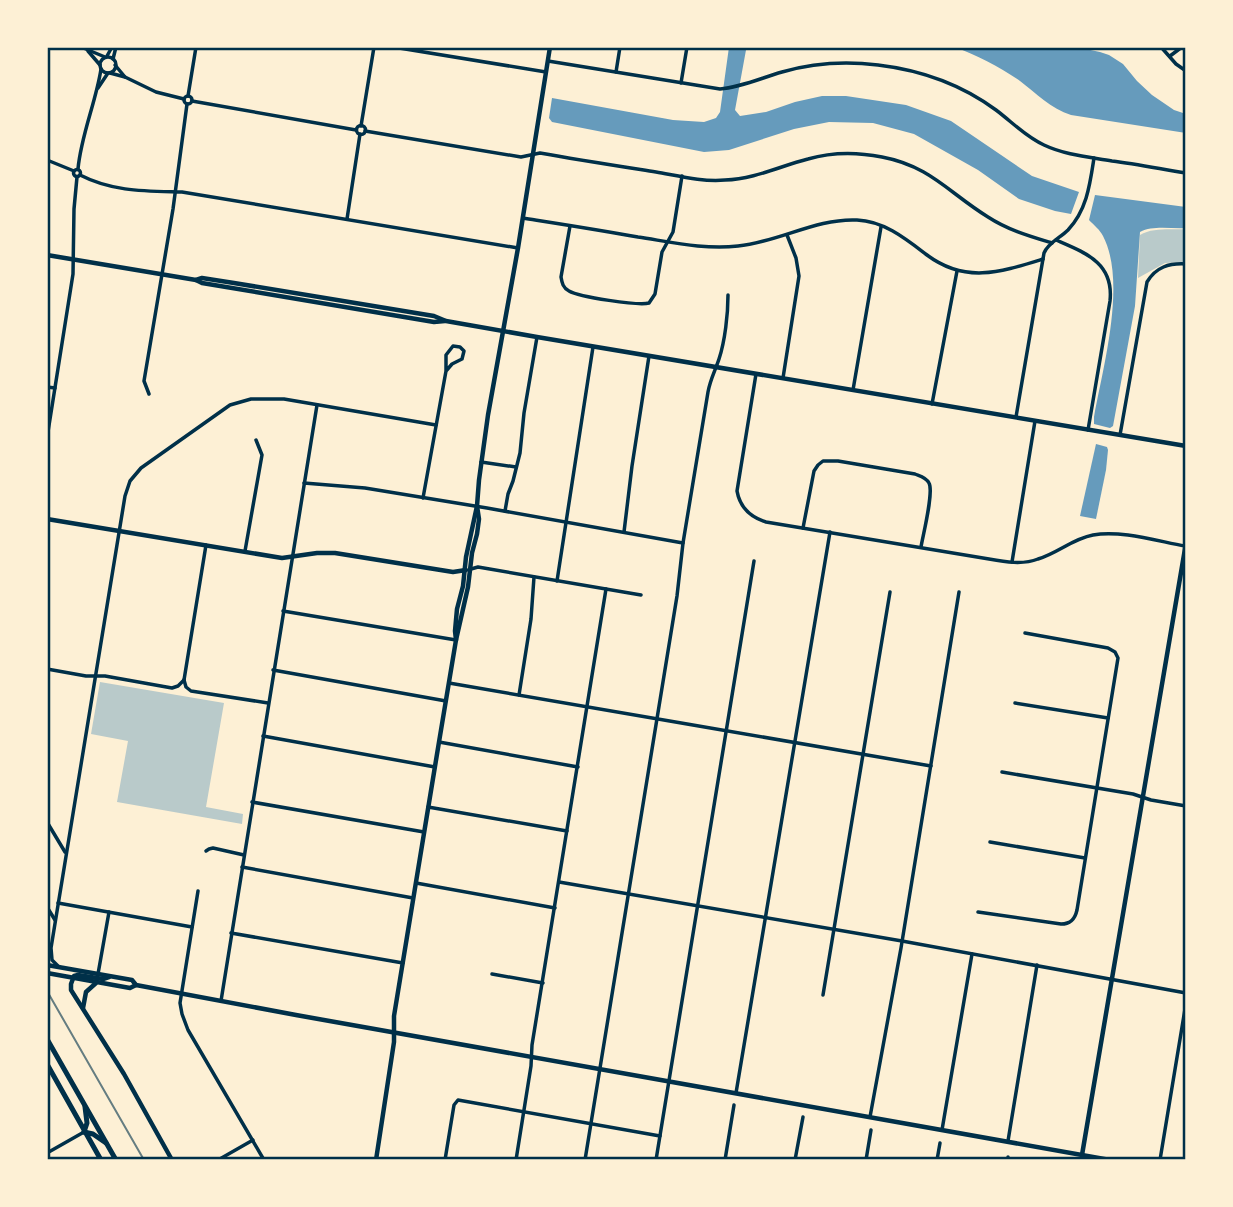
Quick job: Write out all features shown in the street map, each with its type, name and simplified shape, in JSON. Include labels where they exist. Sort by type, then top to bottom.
[{"type":"highway","points":[[47,1039],[116,1160]]},
{"type":"highway","points":[[47,1064],[101,1160]]},
{"type":"highway","points":[[84,1132],[85,1105]]},
{"type":"highway","points":[[84,1132],[93,1134],[106,1144]]},
{"type":"street","points":[[81,47],[106,56],[125,77]]},
{"type":"street","points":[[114,47],[101,60],[98,88],[74,174],[78,176],[120,189],[174,191],[518,248]]},
{"type":"street","points":[[98,88],[113,71],[114,47]]},
{"type":"street","points":[[186,97],[196,47]]},
{"type":"street","points":[[356,130],[361,125],[374,47]]},
{"type":"street","points":[[393,47],[546,72]]},
{"type":"street","points":[[376,1160],[394,1042],[394,1016],[456,640],[456,619],[478,524],[481,462],[550,47]]},
{"type":"street","points":[[616,72],[620,47]]},
{"type":"street","points":[[681,83],[687,47]]},
{"type":"street","points":[[1161,47],[1186,71]]},
{"type":"street","points":[[1170,57],[1182,47]]},
{"type":"street","points":[[88,51],[104,72],[125,77],[156,92],[191,97],[144,382],[149,394]]},
{"type":"street","points":[[548,61],[723,89],[780,72],[819,65],[857,63],[904,69],[940,80],[974,96],[1041,144],[1094,158],[1186,173]]},
{"type":"street","points":[[189,102],[522,158],[540,153],[715,181],[763,174],[805,159],[853,153],[885,158],[916,168],[932,176],[1007,228],[1078,249],[1102,268],[1111,287],[1110,302],[1088,429]]},
{"type":"street","points":[[347,219],[365,128],[361,125]]},
{"type":"street","points":[[1016,417],[1046,248],[1073,225],[1083,207],[1094,158]]},
{"type":"street","points":[[47,160],[76,170]]},
{"type":"street","points":[[47,438],[74,274],[74,214],[78,176]]},
{"type":"street","points":[[570,226],[561,273],[561,280],[568,290],[641,305],[651,302],[656,291],[662,252],[673,232],[682,176]]},
{"type":"street","points":[[523,218],[708,247],[737,247],[765,242],[824,223],[859,220],[881,226],[904,238],[939,263],[958,271],[989,274],[1043,259]]},
{"type":"street","points":[[853,390],[881,226]]},
{"type":"street","points":[[783,378],[799,276],[788,235]]},
{"type":"street","points":[[47,254],[434,316],[446,321],[503,332],[1186,446]]},
{"type":"street","points":[[1120,435],[1146,286],[1157,270],[1167,265],[1186,264]]},
{"type":"street","points":[[932,404],[958,271]]},
{"type":"street","points":[[585,1160],[710,378],[720,357],[727,318],[727,295]]},
{"type":"street","points":[[505,511],[520,453],[537,337]]},
{"type":"street","points":[[423,498],[446,371],[446,358],[448,350],[453,346],[460,347],[464,351],[464,357],[446,371]]},
{"type":"street","points":[[557,581],[593,347]]},
{"type":"street","points":[[624,532],[649,356]]},
{"type":"street","points":[[756,374],[737,494],[747,512],[757,519],[1012,562],[1034,561],[1080,538],[1103,534],[1185,544],[1183,580],[1082,1157]]},
{"type":"street","points":[[47,387],[55,388]]},
{"type":"street","points":[[59,967],[49,953],[125,496],[132,478],[141,468],[195,429],[234,403],[248,399],[265,398],[317,405],[436,425]]},
{"type":"street","points":[[220,1001],[317,405]]},
{"type":"street","points":[[1012,562],[1035,421]]},
{"type":"street","points":[[245,551],[262,456],[256,440]]},
{"type":"street","points":[[803,528],[814,471],[821,462],[835,461],[923,477],[929,483],[931,495],[921,547]]},
{"type":"street","points":[[481,462],[516,467]]},
{"type":"street","points":[[304,483],[365,488],[683,543]]},
{"type":"street","points":[[47,519],[282,558],[340,553],[453,572],[478,567],[640,595]]},
{"type":"street","points":[[737,1093],[830,533]]},
{"type":"street","points":[[206,545],[184,680],[186,687],[191,691],[268,703]]},
{"type":"street","points":[[656,1160],[754,561]]},
{"type":"street","points":[[519,695],[531,619],[534,577]]},
{"type":"street","points":[[516,1160],[606,589]]},
{"type":"street","points":[[823,995],[890,592]]},
{"type":"street","points":[[870,1117],[902,941],[959,592]]},
{"type":"street","points":[[283,611],[456,640]]},
{"type":"street","points":[[978,912],[1056,924],[1071,922],[1077,910],[1086,858],[1118,664],[1115,652],[1106,647],[1025,633]]},
{"type":"street","points":[[47,669],[172,688],[184,680]]},
{"type":"street","points":[[274,670],[446,701]]},
{"type":"street","points":[[449,683],[931,765]]},
{"type":"street","points":[[1015,703],[1108,718]]},
{"type":"street","points":[[263,736],[435,767]]},
{"type":"street","points":[[439,742],[578,766]]},
{"type":"street","points":[[1002,772],[1133,794],[1186,806]]},
{"type":"street","points":[[252,802],[424,832]]},
{"type":"street","points":[[428,807],[567,831]]},
{"type":"street","points":[[47,822],[66,854]]},
{"type":"street","points":[[990,842],[1086,858]]},
{"type":"street","points":[[206,851],[213,848],[244,855]]},
{"type":"street","points":[[242,867],[413,898]]},
{"type":"street","points":[[559,881],[1186,993]]},
{"type":"street","points":[[416,883],[555,908]]},
{"type":"street","points":[[198,891],[180,1007],[188,1030],[264,1160]]},
{"type":"street","points":[[58,903],[192,927]]},
{"type":"street","points":[[47,907],[55,920]]},
{"type":"street","points":[[98,974],[109,912]]},
{"type":"street","points":[[232,933],[403,963]]},
{"type":"street","points":[[942,1130],[972,954]]},
{"type":"street","points":[[47,965],[132,980],[136,985]]},
{"type":"street","points":[[1008,1142],[1037,965]]},
{"type":"street","points":[[47,974],[130,988],[136,985],[1110,1160]]},
{"type":"street","points":[[492,974],[543,983]]},
{"type":"street","points":[[72,978],[78,975],[103,979],[110,976]]},
{"type":"street","points":[[72,978],[71,990],[124,1074],[172,1160]]},
{"type":"street","points":[[83,1009],[86,992],[97,982]]},
{"type":"street","points":[[1160,1160],[1186,1003]]},
{"type":"street","points":[[445,1160],[457,1100],[660,1136]]},
{"type":"street","points":[[725,1160],[734,1105]]},
{"type":"street","points":[[795,1160],[803,1117]]},
{"type":"street","points":[[866,1160],[871,1130]]},
{"type":"street","points":[[47,1153],[84,1132]]},
{"type":"street","points":[[218,1160],[253,1140]]},
{"type":"street","points":[[937,1160],[940,1143]]},
{"type":"shaded area","points":[[1186,229],[1186,262],[1165,263],[1138,278],[1140,235],[1156,230]]},
{"type":"shaded area","points":[[100,682],[224,703],[206,807],[243,814],[242,824],[117,802],[128,741],[91,734]]},
{"type":"water","points":[[729,47],[749,47],[746,50],[735,110],[740,116],[766,112],[822,96],[846,96],[906,105],[951,121],[1032,176],[1079,192],[1071,214],[1019,199],[978,170],[914,134],[873,123],[829,122],[794,129],[729,150],[704,152],[552,122],[549,118],[552,98],[673,120],[704,122],[716,118],[720,112]]},
{"type":"water","points":[[954,47],[1076,47],[1109,55],[1123,64],[1152,95],[1174,110],[1186,114],[1186,133],[1071,115],[1050,105],[1004,71]]},
{"type":"water","points":[[1095,195],[1186,207],[1186,228],[1156,228],[1140,232],[1135,306],[1113,426],[1110,428],[1094,424],[1113,300],[1110,255],[1102,234],[1089,220]]},
{"type":"water","points":[[1096,444],[1107,447],[1108,450],[1096,519],[1080,516]]},
{"type":"railway","points":[[47,991],[144,1160]]}]
